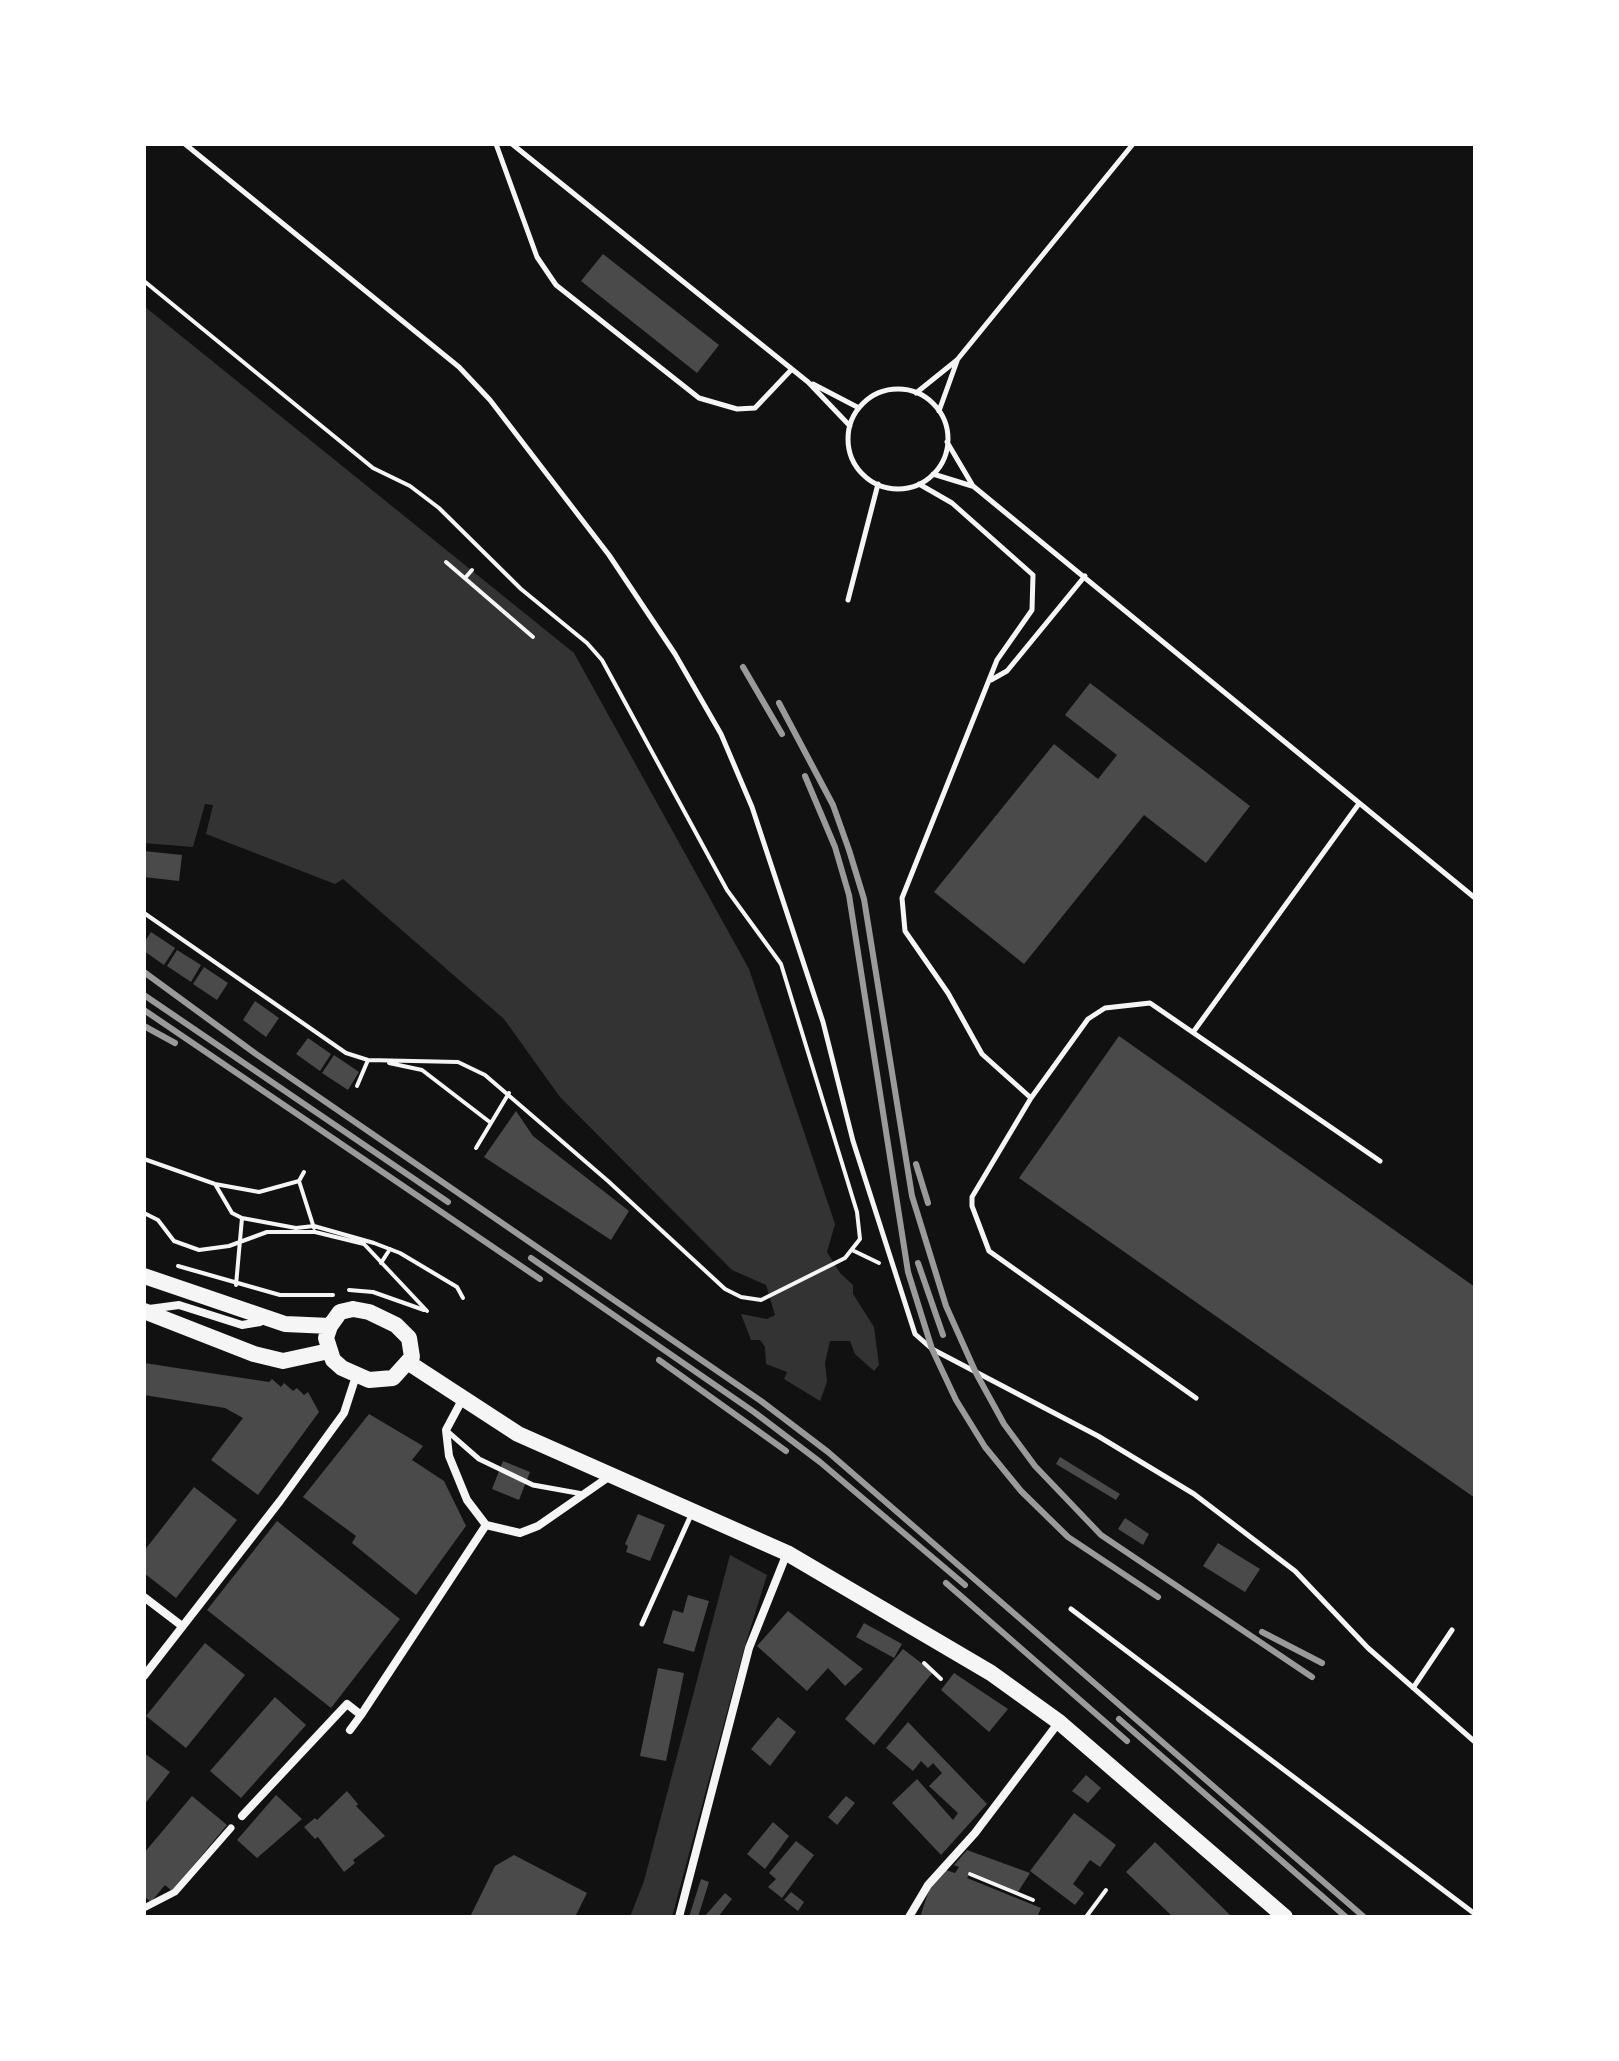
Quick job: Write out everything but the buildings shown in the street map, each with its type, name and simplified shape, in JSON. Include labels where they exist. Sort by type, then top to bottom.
[{"type":"main road","points":[[144,1276],[285,1324],[330,1326]]},
{"type":"main road","points":[[353,1309],[381,1318],[409,1338],[413,1352],[409,1363],[388,1380],[356,1376],[342,1368],[329,1351],[326,1338],[330,1326],[340,1312],[353,1309]]},
{"type":"main road","points":[[147,1313],[254,1354],[283,1361],[304,1360],[329,1351]]},
{"type":"main road","points":[[409,1363],[462,1400],[535,1443],[784,1552],[960,1653],[1059,1722],[1285,1917]]},
{"type":"street","points":[[147,1313],[179,1305],[242,1325],[260,1322],[266,1317]]},
{"type":"street","points":[[144,1676],[344,1413],[356,1376]]},
{"type":"street","points":[[462,1400],[446,1430],[449,1456],[467,1500],[486,1525],[520,1533],[538,1526],[610,1476]]},
{"type":"street","points":[[350,1730],[486,1525]]},
{"type":"street","points":[[679,1917],[749,1648],[784,1552]]},
{"type":"street","points":[[144,1597],[182,1626]]},
{"type":"street","points":[[242,1816],[347,1704],[361,1715]]},
{"type":"street","points":[[909,1917],[945,1863],[975,1833],[1059,1722]]},
{"type":"street","points":[[144,1908],[175,1892],[231,1828]]},
{"type":"lane","points":[[185,144],[459,367],[490,400],[609,555],[675,654],[721,734],[752,807],[823,1022],[892,1270],[909,1321],[925,1344],[1098,1436],[1194,1494],[1295,1571],[1368,1648],[1475,1742]]},
{"type":"lane","points":[[496,144],[537,257],[556,285],[699,398],[737,409],[755,408],[792,369]]},
{"type":"lane","points":[[512,144],[808,382],[850,426]]},
{"type":"lane","points":[[916,393],[957,360],[1133,144]]},
{"type":"lane","points":[[939,411],[957,360]]},
{"type":"lane","points":[[808,382],[859,408]]},
{"type":"lane","points":[[892,389],[916,393],[939,411],[947,429],[947,442],[939,467],[919,484],[891,488],[878,484],[854,464],[849,449],[850,426],[859,408],[876,394],[892,389]]},
{"type":"lane","points":[[947,442],[973,486],[1475,898]]},
{"type":"lane","points":[[933,474],[973,486]]},
{"type":"lane","points":[[848,600],[878,484]]},
{"type":"lane","points":[[919,484],[952,503],[1033,575],[1035,593],[1032,610],[997,660],[902,898],[905,931],[948,993],[982,1054],[1031,1098]]},
{"type":"lane","points":[[990,681],[1007,671],[1085,576]]},
{"type":"lane","points":[[1194,1031],[1358,805]]},
{"type":"lane","points":[[1196,1398],[989,1251],[979,1232],[972,1197],[1031,1098],[1088,1019],[1105,1008],[1150,1003],[1380,1161]]},
{"type":"lane","points":[[446,1430],[479,1459],[533,1485],[586,1495]]},
{"type":"lane","points":[[642,1624],[693,1510]]},
{"type":"lane","points":[[1071,1609],[1475,1914]]},
{"type":"lane","points":[[1413,1688],[1452,1630]]},
{"type":"path","points":[[144,281],[373,468],[410,486],[439,508],[521,589],[587,643],[602,660],[727,890],[781,964],[857,1212],[860,1239],[845,1258],[761,1300],[741,1297],[725,1289],[509,1093],[485,1075],[458,1062],[368,1060],[346,1053],[144,913]]},
{"type":"path","points":[[446,562],[533,637]]},
{"type":"path","points":[[465,578],[472,570]]},
{"type":"path","points":[[357,1086],[368,1060]]},
{"type":"path","points":[[378,1060],[422,1070],[491,1123]]},
{"type":"path","points":[[476,1148],[509,1093]]},
{"type":"path","points":[[144,1159],[215,1184],[259,1192],[299,1181],[304,1172]]},
{"type":"path","points":[[299,1181],[314,1229]]},
{"type":"path","points":[[215,1184],[232,1213],[242,1218],[314,1229],[390,1249],[457,1287],[463,1298]]},
{"type":"path","points":[[144,1213],[158,1220],[174,1241],[186,1248],[199,1250],[240,1242],[267,1232],[314,1229],[364,1244],[404,1291],[427,1311],[359,1288],[330,1296],[280,1295],[236,1285],[168,1263]]},
{"type":"path","points":[[236,1285],[242,1218]]},
{"type":"path","points":[[381,1263],[390,1249]]},
{"type":"path","points":[[852,1250],[892,1270]]},
{"type":"path","points":[[924,1663],[941,1679]]},
{"type":"path","points":[[970,1874],[1033,1900]]},
{"type":"path","points":[[1086,1917],[1106,1890]]},
{"type":"shaded area","points":[[144,306],[574,653],[749,969],[835,1224],[827,1252],[840,1273],[853,1285],[853,1294],[874,1327],[879,1365],[874,1371],[855,1354],[850,1341],[830,1341],[825,1363],[827,1382],[820,1401],[784,1379],[787,1372],[766,1364],[765,1347],[760,1340],[751,1340],[741,1314],[767,1319],[775,1315],[766,1285],[732,1270],[560,1097],[504,1019],[343,879],[335,884],[206,834],[213,805],[205,804],[193,847],[144,843]]},
{"type":"shaded area","points":[[730,1555],[767,1575],[672,1917],[630,1917],[644,1881]]},
{"type":"railway","points":[[743,667],[782,734]]},
{"type":"railway","points":[[779,703],[833,805],[864,899],[912,1196],[946,1306],[976,1373],[1004,1424],[1035,1466],[1101,1535],[1312,1677]]},
{"type":"railway","points":[[805,776],[835,847],[849,895],[908,1272],[932,1349],[956,1400],[985,1447],[1021,1491],[1068,1537],[1158,1597]]},
{"type":"railway","points":[[144,972],[256,1054],[761,1401],[828,1452],[1364,1917]]},
{"type":"railway","points":[[144,995],[448,1202]]},
{"type":"railway","points":[[144,1010],[540,1279]]},
{"type":"railway","points":[[144,1026],[175,1043]]},
{"type":"railway","points":[[916,1164],[928,1203]]},
{"type":"railway","points":[[531,1258],[754,1412],[820,1462],[965,1585]]},
{"type":"railway","points":[[918,1263],[943,1335]]},
{"type":"railway","points":[[659,1360],[786,1451]]},
{"type":"railway","points":[[946,1583],[1127,1741]]},
{"type":"railway","points":[[1262,1632],[1322,1663]]},
{"type":"railway","points":[[1119,1719],[1346,1917]]}]
